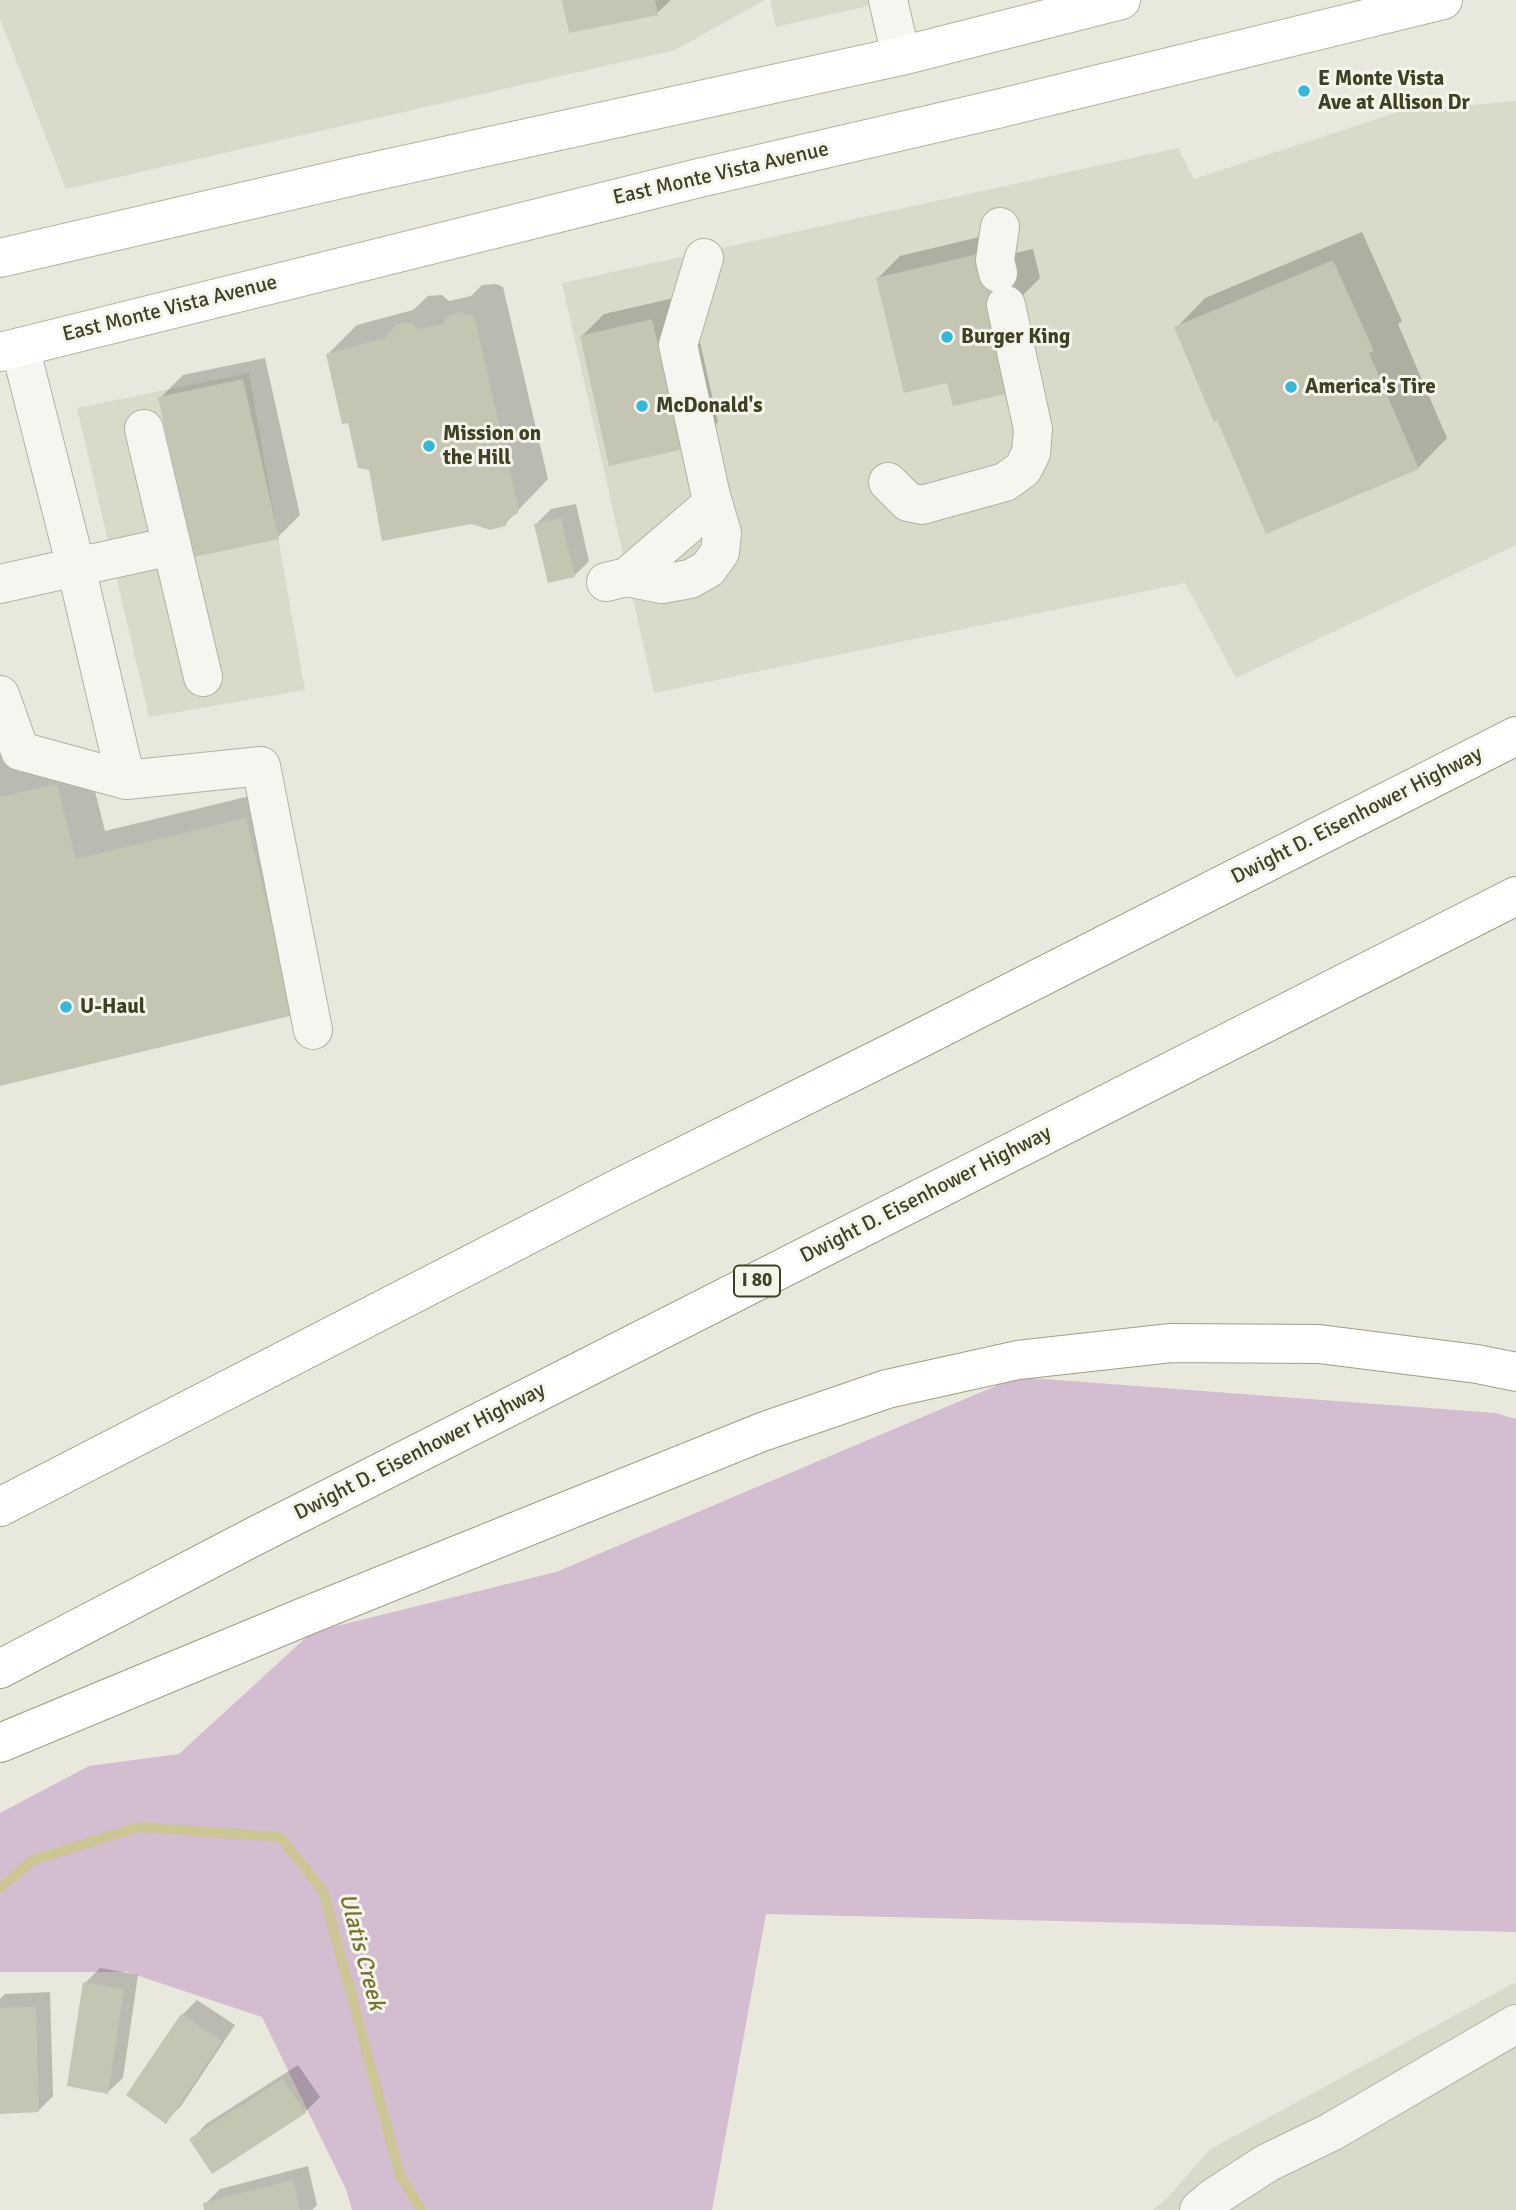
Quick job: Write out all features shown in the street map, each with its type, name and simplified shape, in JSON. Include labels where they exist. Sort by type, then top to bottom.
[{"type":"main road","name":"East Monte Vista Avenue","points":[[10,350],[699,178],[997,109],[1443,0]]},
{"type":"main road","points":[[0,258],[411,163],[901,56],[1112,1]]},
{"type":"main road","name":"Dwight D. Eisenhower Highway","points":[[0,1507],[615,1190],[1516,736]]},
{"type":"main road","name":"Dwight D. Eisenhower Highway","points":[[0,1669],[265,1531],[1516,896]]},
{"type":"main road","points":[[0,1743],[749,1437],[887,1389],[1017,1360],[1171,1343],[1319,1344],[1477,1364],[1516,1372]]},
{"type":"lane","points":[[888,0],[901,56]]},
{"type":"lane","points":[[888,482],[908,502],[922,505],[1005,482],[1023,469],[1031,453],[1033,429],[995,260],[1000,227]]},
{"type":"lane","points":[[617,580],[662,584],[690,579],[708,569],[720,552],[722,533],[678,345],[704,258]]},
{"type":"lane","points":[[10,350],[76,567],[126,780]]},
{"type":"lane","points":[[144,429],[203,677]]},
{"type":"lane","points":[[0,584],[172,546]]},
{"type":"lane","points":[[0,695],[20,751],[126,780],[261,766],[313,1030]]},
{"type":"lane","points":[[1212,2206],[1267,2162],[1331,2132],[1516,2024]]},
{"type":"shaded area","points":[[0,0],[763,1],[675,50],[66,189],[0,19]]},
{"type":"shaded area","points":[[770,0],[894,0],[776,27]]},
{"type":"shaded area","points":[[1516,101],[1516,545],[1236,678],[1185,583],[654,693],[562,283],[1178,148],[1194,179],[1398,112]]},
{"type":"shaded area","points":[[249,373],[305,690],[149,717],[77,408]]},
{"type":"shaded area","points":[[1017,1377],[1495,1413],[1516,1419],[1516,1932],[766,1914],[712,2210],[352,2210],[346,2189],[262,2017],[127,1972],[0,1972],[0,1813],[89,1766],[179,1754],[312,1632],[556,1572]]},
{"type":"shaded area","points":[[1516,1982],[1516,2210],[1153,2210],[1209,2150]]},
{"type":"building","points":[[562,0],[655,0],[658,15],[569,33]]},
{"type":"building","name":"Burger King","points":[[982,253],[1011,271],[1019,302],[1013,381],[1003,382],[1005,394],[953,406],[947,383],[904,393],[876,278]]},
{"type":"building","name":"America's Tire","points":[[1333,260],[1374,351],[1369,353],[1419,469],[1266,534],[1174,327]]},
{"type":"building","name":"Mission on the Hill","points":[[458,312],[474,316],[519,510],[517,514],[509,517],[506,526],[490,530],[471,524],[382,541],[369,470],[358,468],[348,423],[342,424],[326,354],[385,338],[397,324],[412,324],[419,329],[443,324],[447,317]]},
{"type":"building","name":"McDonald's","points":[[652,319],[663,366],[678,363],[697,446],[609,466],[580,336]]},
{"type":"building","points":[[243,379],[279,539],[194,557],[158,397]]},
{"type":"building","points":[[561,518],[575,577],[548,583],[534,524]]},
{"type":"building","points":[[57,784],[76,859],[246,818],[294,1015],[0,1086],[0,797]]},
{"type":"building","points":[[83,1982],[124,1989],[108,2094],[67,2086]]},
{"type":"building","points":[[36,2007],[39,2112],[0,2114],[0,2008]]},
{"type":"building","points":[[181,2014],[222,2041],[166,2124],[126,2095]]},
{"type":"building","points":[[282,2079],[306,2113],[212,2174],[189,2139]]},
{"type":"building","points":[[293,2180],[300,2210],[204,2210],[203,2203]]},
{"type":"waterway","name":"Ulatis Creek","points":[[0,1888],[33,1860],[139,1827],[280,1837],[323,1891],[400,2175],[421,2210]]},
{"type":"place","name":"E Monte Vista Ave at Allison Dr","points":[[1304,91]]},
{"type":"place","name":"Burger King","points":[[947,337]]},
{"type":"place","name":"America's Tire","points":[[1291,387]]},
{"type":"place","name":"McDonald's","points":[[642,406]]},
{"type":"place","name":"Mission on the Hill","points":[[429,446]]},
{"type":"place","name":"U-Haul","points":[[66,1007]]}]
